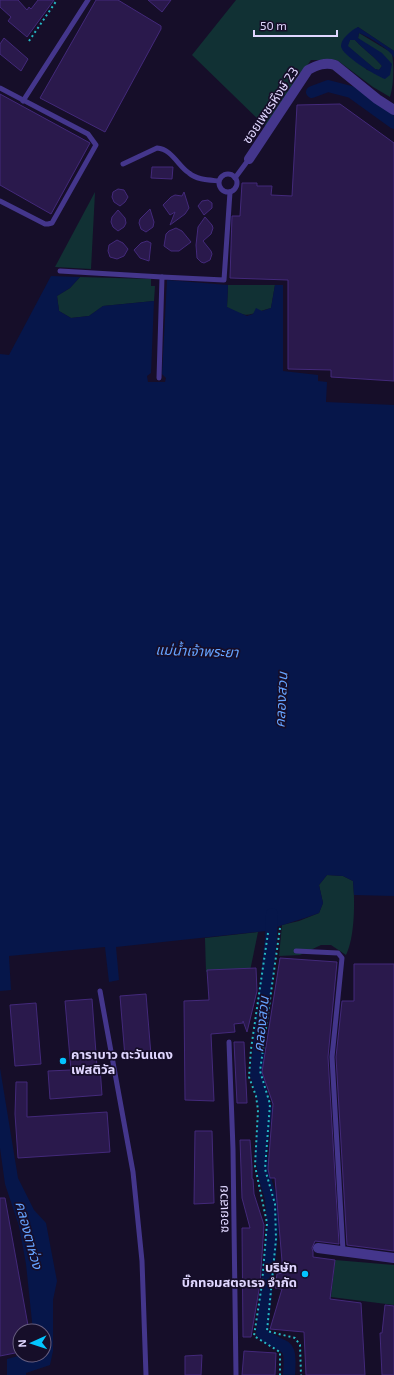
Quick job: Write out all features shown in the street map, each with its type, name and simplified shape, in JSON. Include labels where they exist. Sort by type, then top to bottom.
[{"type":"street","name":"ซอยเพชรหึงษ์ 23","points":[[248,159],[308,70],[319,64],[328,63],[335,65],[376,99],[394,110]]},
{"type":"street","points":[[318,1248],[394,1258]]},
{"type":"lane","points":[[23,101],[88,0]]},
{"type":"lane","points":[[0,88],[88,134],[96,145],[52,223],[45,224],[0,201]]},
{"type":"lane","points":[[123,164],[157,148],[163,149],[171,155],[189,174],[200,179],[219,182]]},
{"type":"lane","points":[[60,271],[162,278],[224,280],[230,192],[236,186],[235,178],[248,159]]},
{"type":"lane","points":[[219,182],[224,175],[230,174],[235,178]]},
{"type":"lane","points":[[219,182],[222,190],[230,192]]},
{"type":"lane","points":[[159,378],[162,278]]},
{"type":"lane","points":[[296,951],[338,953],[342,958],[332,1057],[343,1251]]},
{"type":"lane","points":[[100,991],[133,1172],[142,1261],[146,1375]]},
{"type":"lane","name":"ซอยเสวย","points":[[229,1042],[233,1149],[236,1375]]},
{"type":"path","points":[[29,41],[56,1],[52,0]]},
{"type":"path","points":[[280,928],[260,1072],[270,1104],[265,1169],[275,1204],[276,1239],[267,1331],[295,1338],[300,1345],[301,1375]]},
{"type":"path","points":[[268,933],[251,1049],[249,1077],[256,1096],[258,1110],[255,1166],[267,1223],[262,1284],[254,1336],[280,1352],[280,1375]]},
{"type":"green space","points":[[236,0],[394,0],[394,51],[358,27],[342,42],[367,70],[390,75],[358,38],[359,33],[392,53],[393,75],[390,97],[373,87],[337,60],[311,60],[265,126],[192,55]]},
{"type":"green space","points":[[350,40],[355,40],[379,62],[382,66],[379,70],[375,69],[347,46]]},
{"type":"green space","points":[[95,192],[91,269],[55,267]]},
{"type":"green space","points":[[80,277],[151,279],[151,286],[155,286],[154,301],[103,306],[89,316],[71,318],[59,311],[57,296],[70,288]]},
{"type":"green space","points":[[228,285],[275,285],[271,308],[249,315],[234,311],[227,307]]},
{"type":"green space","points":[[327,875],[343,876],[353,881],[353,929],[346,955],[331,945],[321,945],[300,955],[279,956],[282,925],[299,921],[319,913],[323,903],[319,885]]},
{"type":"green space","points":[[258,932],[250,971],[206,972],[205,938]]},
{"type":"green space","points":[[335,1260],[394,1265],[394,1305],[331,1297]]},
{"type":"water","points":[[358,27],[394,51],[394,58],[384,47],[359,33],[358,38],[382,53],[392,64],[390,75],[385,79],[360,65],[343,50],[341,43],[347,35]],"holes":[[[350,40],[355,40],[382,66],[379,70],[375,69],[348,46]]]},
{"type":"water","name":"แม่น้ำเจ้าพระยา","points":[[51,276],[80,277],[70,288],[57,296],[59,311],[71,318],[89,316],[103,306],[154,301],[151,373],[147,376],[148,382],[165,382],[166,378],[162,374],[167,280],[228,285],[227,307],[247,316],[253,314],[256,308],[262,311],[271,308],[275,285],[283,285],[283,371],[318,375],[318,381],[327,382],[326,402],[394,405],[394,896],[354,895],[353,881],[343,876],[327,875],[319,885],[323,903],[319,913],[266,931],[116,947],[119,980],[109,982],[105,947],[9,956],[11,990],[0,991],[0,354],[9,355]]},
{"type":"water","name":"คลองตาห่วง","points":[[0,1068],[18,1178],[34,1210],[46,1223],[57,1281],[53,1300],[52,1356],[52,1323],[32,1323],[26,1264],[19,1226],[5,1184],[0,1148]]},
{"type":"water","points":[[12,1358],[12,1363],[50,1363],[50,1365],[26,1373],[26,1375],[7,1375],[7,1359]]},
{"type":"building","points":[[0,0],[18,0],[27,10],[29,7],[31,9],[38,0],[54,0],[27,37],[8,21],[11,17],[0,7]]},
{"type":"building","points":[[96,0],[118,0],[161,26],[161,29],[105,132],[40,98]]},
{"type":"building","points":[[148,0],[171,0],[162,12]]},
{"type":"building","points":[[4,38],[28,59],[21,71],[0,54],[0,44]]},
{"type":"building","points":[[0,94],[90,143],[51,214],[0,185]]},
{"type":"building","points":[[340,104],[394,143],[394,381],[331,377],[331,370],[288,369],[288,280],[230,278],[232,216],[240,216],[242,183],[257,183],[257,186],[272,186],[271,195],[292,196],[297,105]]},
{"type":"building","points":[[152,167],[173,167],[172,179],[151,178]]},
{"type":"building","points":[[118,189],[124,190],[128,197],[120,206],[114,202],[112,197],[113,192]]},
{"type":"building","points":[[184,192],[189,208],[185,214],[170,225],[175,212],[170,215],[163,205],[171,197],[175,195],[182,196]]},
{"type":"building","points":[[208,200],[212,203],[212,208],[204,215],[198,206],[202,201]]},
{"type":"building","points":[[150,209],[154,222],[153,227],[146,232],[141,229],[139,223],[140,219]]},
{"type":"building","points":[[118,210],[125,218],[126,223],[124,227],[118,231],[113,227],[111,222],[112,217]]},
{"type":"building","points":[[205,217],[213,228],[211,234],[203,241],[212,254],[210,260],[204,263],[197,258],[196,245],[198,227]]},
{"type":"building","points":[[176,228],[182,231],[191,242],[179,251],[171,251],[164,246],[166,234]]},
{"type":"building","points":[[117,240],[123,243],[128,249],[124,256],[117,259],[110,257],[108,251],[109,245]]},
{"type":"building","points":[[147,241],[151,243],[149,261],[140,258],[134,250],[141,243]]},
{"type":"building","points":[[280,958],[337,962],[328,1057],[339,1244],[315,1241],[312,1248],[313,1257],[335,1260],[330,1299],[361,1303],[365,1375],[306,1375],[304,1332],[270,1329],[282,1289],[275,1288],[277,1274],[283,1273],[275,1178],[270,1178],[268,1169],[273,1104],[262,1072]]},
{"type":"building","points":[[354,964],[394,964],[394,1251],[347,1245],[336,1057],[342,1001],[354,1001]]},
{"type":"building","points":[[256,968],[257,991],[247,1032],[243,1021],[243,1023],[234,1024],[235,1032],[211,1034],[214,1101],[185,1100],[184,1001],[209,1000],[207,970]]},
{"type":"building","points":[[146,994],[151,1055],[125,1057],[120,996]]},
{"type":"building","points":[[92,999],[97,1067],[100,1067],[102,1095],[50,1099],[48,1071],[71,1070],[65,1001]]},
{"type":"building","points":[[36,1003],[41,1064],[15,1066],[10,1005]]},
{"type":"building","points":[[234,1042],[244,1042],[247,1103],[237,1103]]},
{"type":"building","points":[[16,1082],[27,1082],[27,1117],[107,1112],[110,1152],[18,1158],[15,1114]]},
{"type":"building","points":[[195,1131],[212,1131],[214,1203],[194,1204]]},
{"type":"building","points":[[240,1140],[250,1140],[254,1194],[264,1225],[260,1284],[251,1337],[243,1337],[242,1228],[250,1228],[242,1198]]},
{"type":"building","points":[[0,1198],[5,1198],[28,1323],[12,1323],[12,1354],[0,1356]]},
{"type":"building","points":[[385,1305],[394,1306],[394,1375],[382,1375],[380,1333],[382,1333]]},
{"type":"building","points":[[244,1351],[276,1353],[275,1375],[242,1375]]},
{"type":"building","points":[[202,1355],[201,1375],[185,1375],[185,1356]]},
{"type":"waterway","points":[[312,92],[328,86],[351,92],[394,123]]},
{"type":"waterway","name":"คลองสวน","points":[[272,914],[271,938],[256,1074],[266,1109],[261,1154],[264,1175],[271,1199],[273,1225],[262,1333],[288,1350],[290,1363],[289,1375]]},
{"type":"place","name":"คาราบาว ตะวันแดง เฟสติวัล","points":[[63,1061]]},
{"type":"place","name":"บริษัท บิ๊กทอมสตอเรจ จำกัด","points":[[305,1274]]}]
